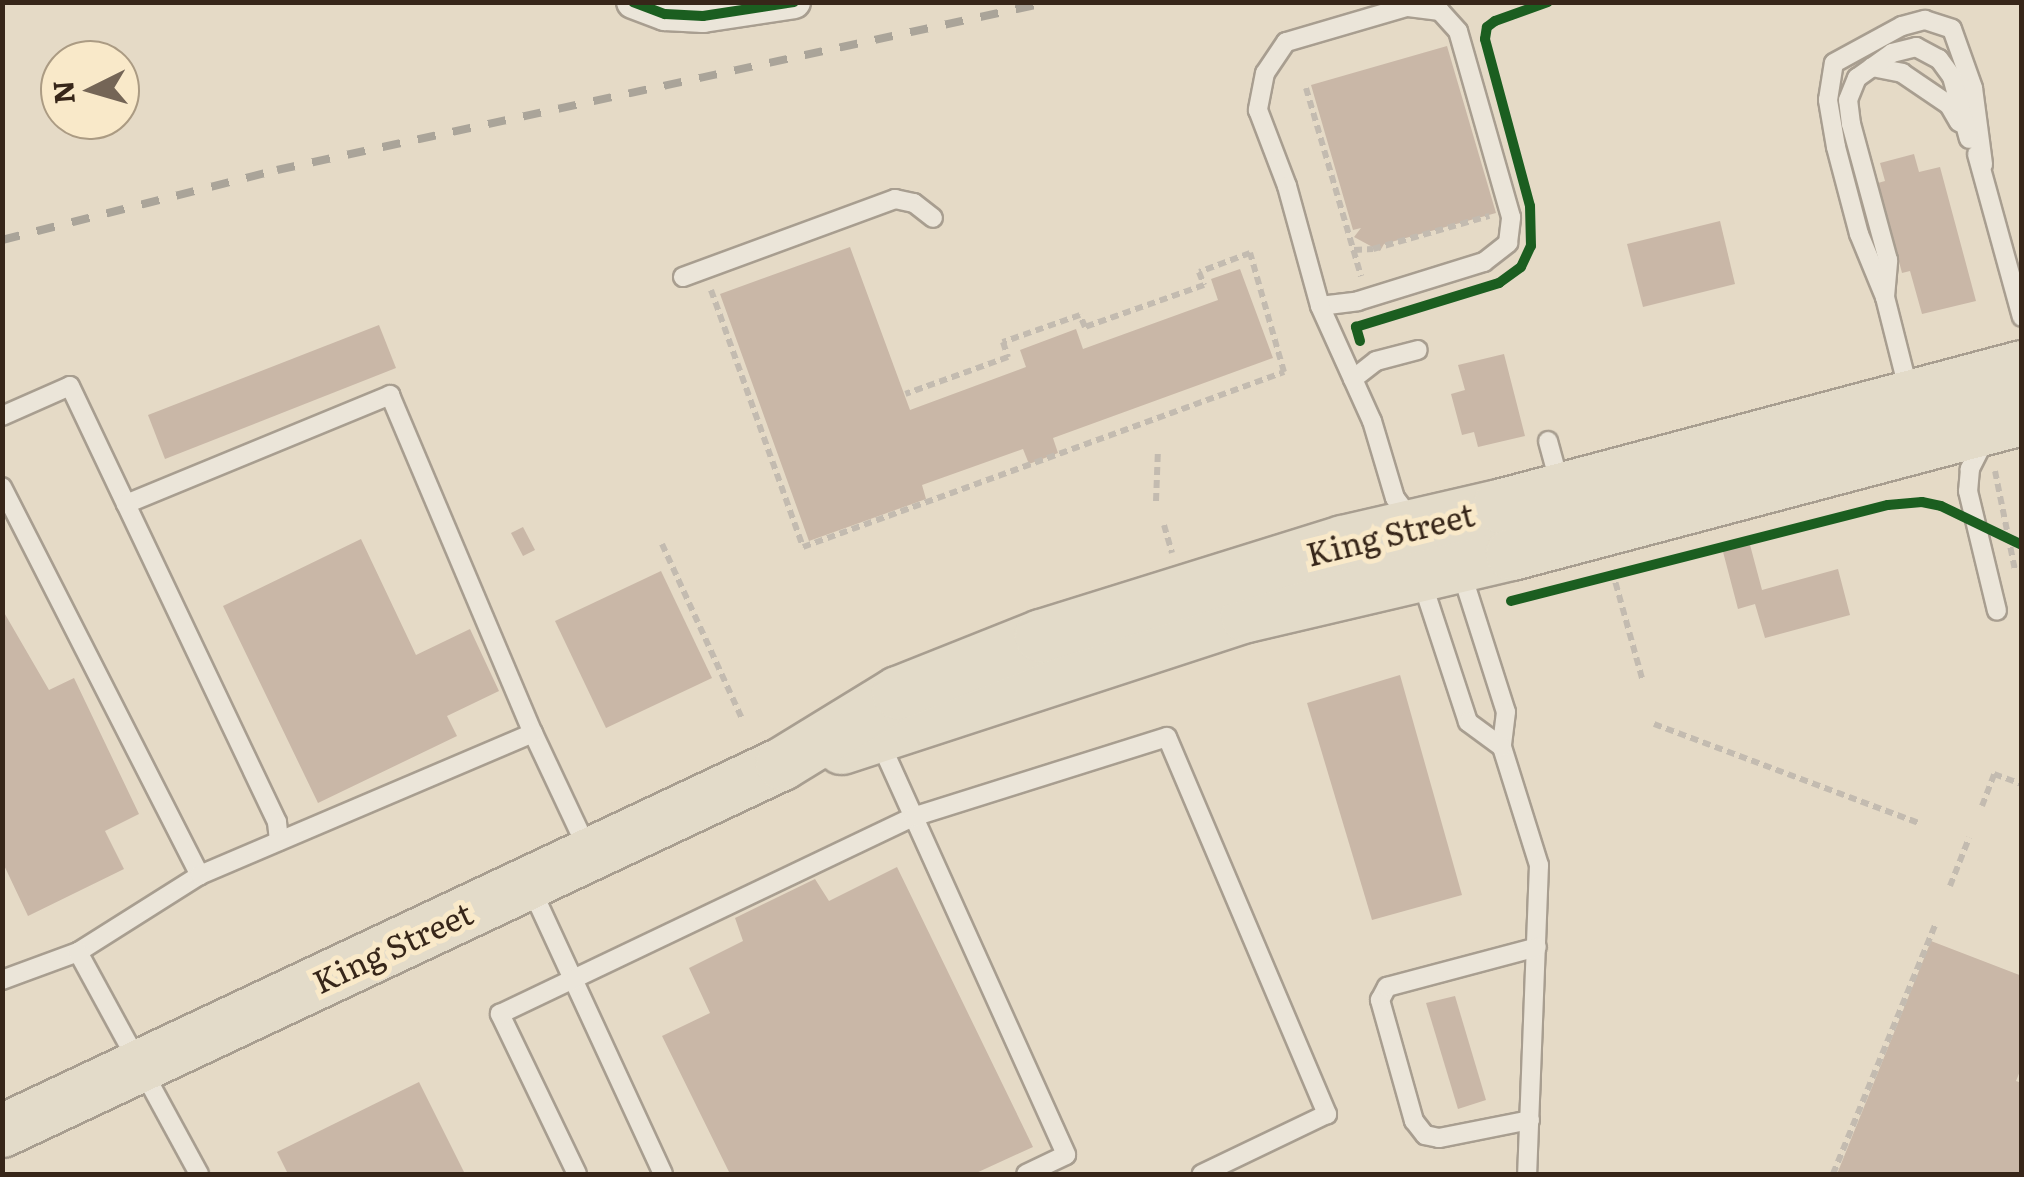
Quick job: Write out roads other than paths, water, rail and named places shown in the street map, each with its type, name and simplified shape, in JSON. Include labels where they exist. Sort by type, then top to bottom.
[{"type":"main road","name":"King Street","points":[[2,1131],[782,764],[898,693],[1024,642],[1343,542],[1429,551],[1554,466],[1910,394],[2022,367]]},
{"type":"main road","name":"King Street","points":[[782,764],[878,738],[1429,551],[2002,437]]},
{"type":"street","points":[[633,2],[665,14],[703,16],[794,2]]},
{"type":"lane","points":[[1320,306],[1358,301],[1484,262],[1508,242],[1509,210],[1458,31],[1440,10],[1406,7],[1286,42],[1265,73],[1258,110],[1286,186],[1320,306],[1372,420],[1395,498],[1429,551],[1506,712],[1502,747],[1539,864],[1527,1174]]},
{"type":"lane","points":[[1910,394],[1885,298],[1859,234],[1836,148],[1828,100],[1834,63],[1902,26],[1925,20],[1952,29],[1973,88],[1982,164],[2022,317]]},
{"type":"lane","points":[[1885,298],[1888,260],[1848,100],[1857,78],[1892,53],[1916,47],[1939,59],[1952,77],[1969,139]]},
{"type":"lane","points":[[1872,67],[1902,73],[1949,105],[1982,164]]},
{"type":"lane","points":[[684,277],[895,200],[914,203],[933,218]]},
{"type":"lane","points":[[1354,379],[1376,361],[1418,350]]},
{"type":"lane","points":[[2,416],[70,386],[277,822],[279,841]]},
{"type":"lane","points":[[126,504],[390,395],[533,733],[589,853]]},
{"type":"lane","points":[[1997,611],[1972,519],[1970,469],[2002,437]]},
{"type":"lane","points":[[2,488],[200,874]]},
{"type":"lane","points":[[1429,551],[1468,722],[1502,747]]},
{"type":"lane","points":[[2,980],[78,952],[200,874],[533,733]]},
{"type":"lane","points":[[577,1174],[500,1014],[913,816],[1167,737],[1327,1114],[1202,1174]]},
{"type":"lane","points":[[878,738],[1066,1154],[1026,1174]]},
{"type":"lane","points":[[528,882],[663,1174]]},
{"type":"lane","points":[[1530,1120],[1439,1138],[1426,1134],[1414,1121],[1380,1000],[1387,987],[1537,947]]},
{"type":"lane","points":[[78,952],[198,1174]]},
{"type":"railway","points":[[2,240],[277,170],[1049,2]]}]
